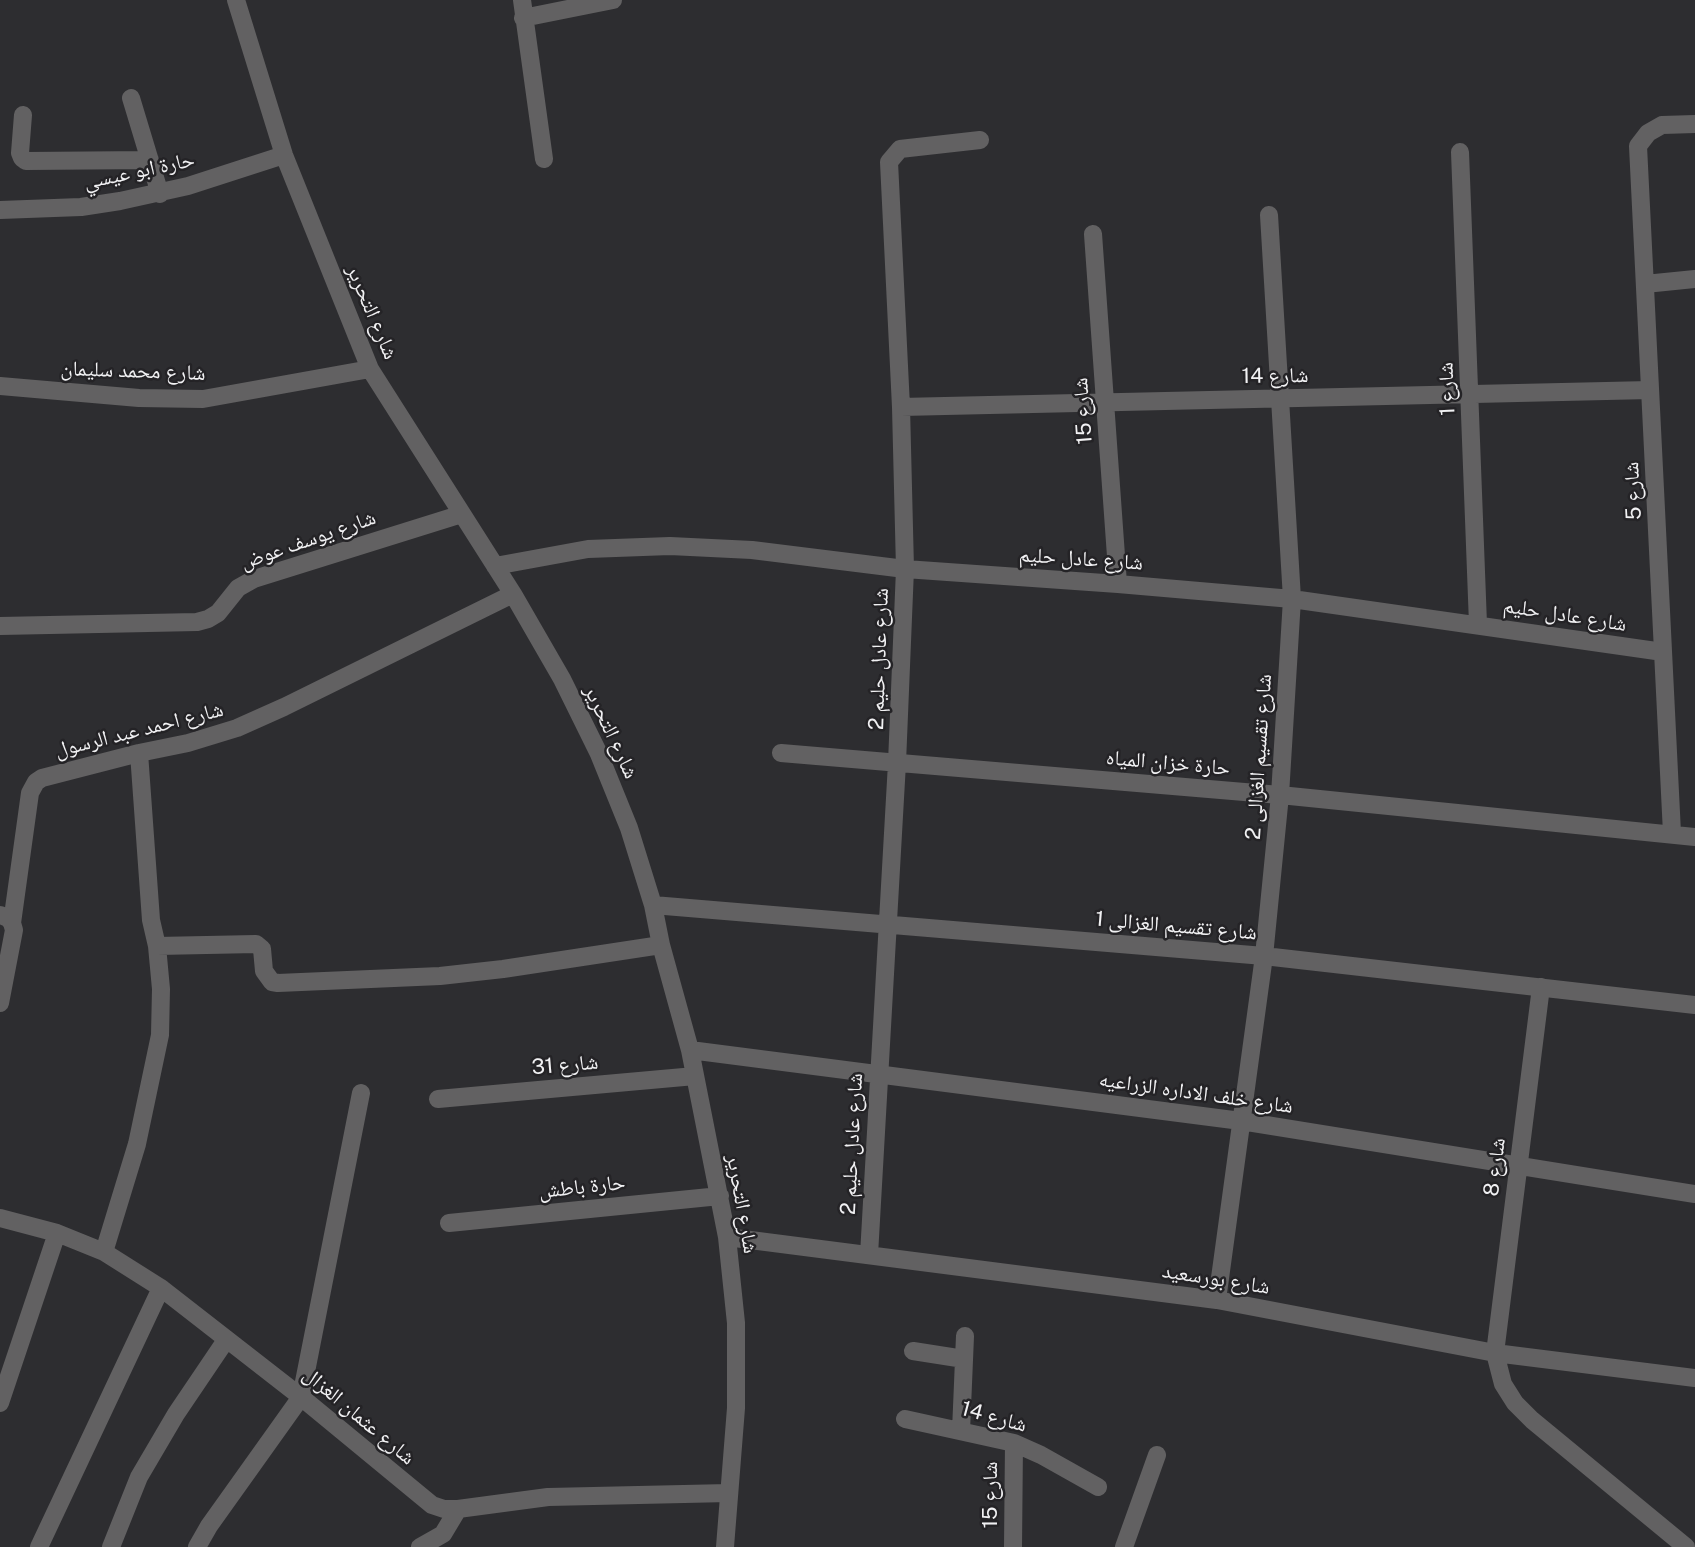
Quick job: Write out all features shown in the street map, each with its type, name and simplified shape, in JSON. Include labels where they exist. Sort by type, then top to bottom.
[{"type":"street","name":"شارع التحرير","points":[[236,0],[284,155],[370,369],[513,594],[562,679],[599,754],[628,828],[653,905],[661,945],[690,1050],[727,1237],[736,1333],[736,1408],[725,1547]]},
{"type":"street","points":[[544,159],[523,9],[613,0]]},
{"type":"street","points":[[131,98],[160,194]]},
{"type":"street","points":[[23,115],[20,153],[26,160],[150,160]]},
{"type":"street","name":"شارع 5","points":[[1672,833],[1638,146],[1648,133],[1662,125],[1695,124]]},
{"type":"street","name":"شارع عادل حليم 2","points":[[869,1255],[897,763],[905,568],[901,407],[889,162],[900,149],[980,140]]},
{"type":"street","name":"شارع 1","points":[[1460,152],[1478,624]]},
{"type":"street","name":"حارة ابو عيسي","points":[[0,210],[81,207],[160,194],[284,155]]},
{"type":"street","name":"شارع تقسيم الغزالى 2","points":[[1217,1300],[1264,956],[1280,795],[1292,599],[1269,215]]},
{"type":"street","name":"شارع 15","points":[[1092,234],[1118,584]]},
{"type":"street","points":[[1645,284],[1695,279]]},
{"type":"street","name":"شارع محمد سليمان","points":[[0,386],[140,398],[203,399],[370,369]]},
{"type":"street","name":"شارع 14","points":[[901,407],[1650,390]]},
{"type":"street","name":"شارع يوسف عوض","points":[[0,626],[196,622],[218,613],[238,588],[254,579],[462,514]]},
{"type":"street","name":"شارع عادل حليم","points":[[495,566],[588,549],[670,546],[752,550],[905,568],[1292,599],[1663,652]]},
{"type":"street","name":"شارع احمد عبد الرسول","points":[[0,1003],[14,930],[6,919],[32,787],[42,778],[188,743],[237,728],[513,594]]},
{"type":"street","points":[[104,1252],[137,1143],[160,1035],[161,989],[157,946],[151,920],[139,753]]},
{"type":"street","name":"حارة خزان المياه","points":[[781,753],[1280,795],[1695,837]]},
{"type":"street","name":"شارع تقسيم الغزالى 1","points":[[653,905],[1264,956],[1695,1005]]},
{"type":"street","points":[[157,946],[256,944],[262,949],[264,971],[267,977],[278,983],[440,976],[503,969],[661,945]]},
{"type":"street","name":"شارع 8","points":[[1495,1353],[1540,987]]},
{"type":"street","name":"شارع خلف الاداره الزراعيه","points":[[690,1050],[1241,1121],[1695,1194]]},
{"type":"street","name":"شارع 31","points":[[438,1099],[695,1076]]},
{"type":"street","points":[[197,1547],[209,1526],[301,1397],[361,1093]]},
{"type":"street","name":"حارة باطش","points":[[449,1223],[720,1196]]},
{"type":"street","name":"شارع عثمان الغزال","points":[[0,1218],[57,1233],[104,1252],[161,1288],[301,1397],[432,1505],[444,1509],[458,1509],[548,1497],[729,1493]]},
{"type":"street","points":[[0,1403],[57,1233]]},
{"type":"street","name":"شارع بورسعيد","points":[[727,1237],[1217,1300],[1495,1353],[1695,1378]]},
{"type":"street","points":[[39,1547],[161,1288]]},
{"type":"street","points":[[961,1431],[965,1336]]},
{"type":"street","points":[[111,1547],[139,1477],[176,1414],[226,1340]]},
{"type":"street","points":[[913,1351],[964,1359]]},
{"type":"street","points":[[1495,1353],[1503,1384],[1515,1403],[1532,1420],[1686,1547]]},
{"type":"street","name":"شارع 14","points":[[906,1419],[1014,1443],[1041,1455],[1098,1487]]},
{"type":"street","name":"شارع 15","points":[[1013,1547],[1014,1443]]},
{"type":"street","points":[[1124,1547],[1157,1455]]},
{"type":"street","points":[[420,1547],[443,1534],[458,1509]]}]
